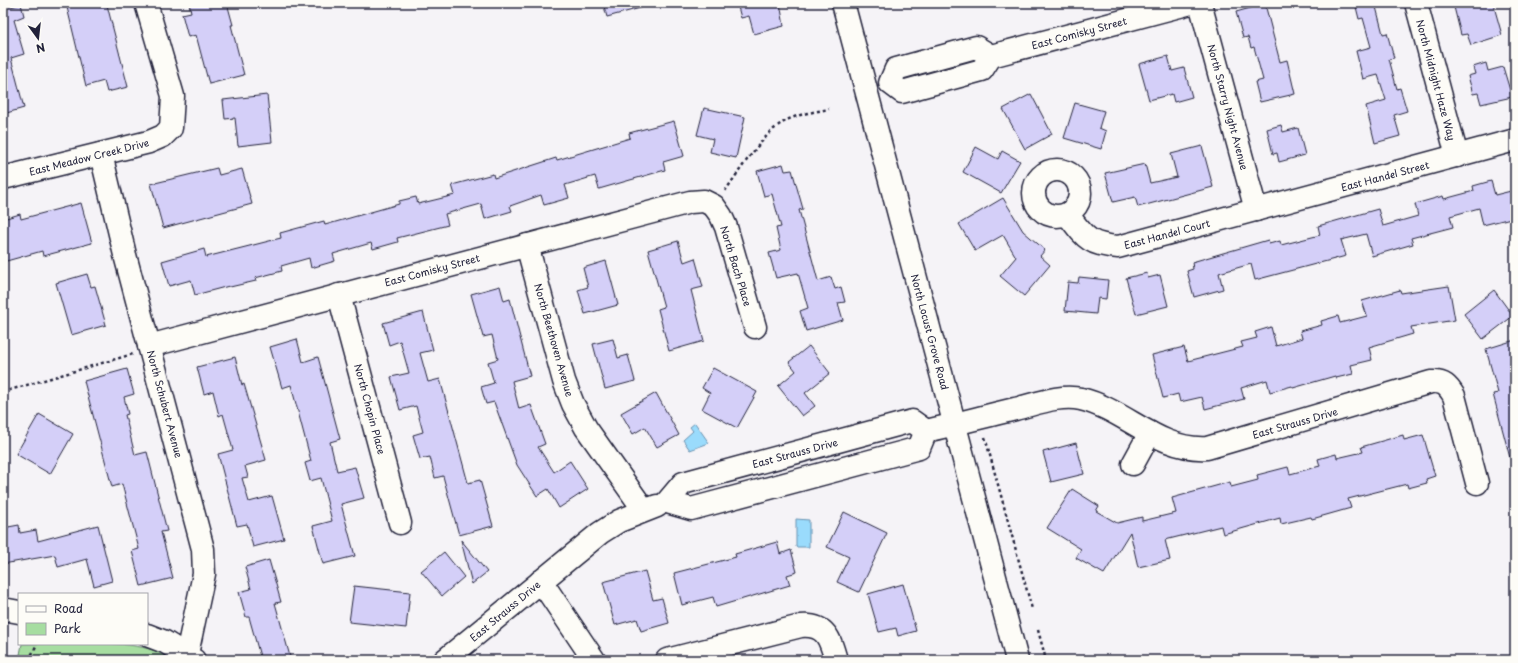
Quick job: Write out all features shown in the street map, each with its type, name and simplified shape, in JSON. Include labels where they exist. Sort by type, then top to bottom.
[{"type":"street","name":"East Meadow Creek Drive","points":[[3,178],[149,142],[163,136],[171,128],[173,96],[146,3]]},
{"type":"street","name":"North Locust Grove Road","points":[[843,3],[1017,660]]},
{"type":"street","name":"East Comisky Street","points":[[866,90],[890,83],[902,92],[982,70],[991,56],[1191,3]]},
{"type":"street","name":"North Starry Night Avenue","points":[[1200,3],[1256,210]]},
{"type":"street","name":"North Midnight Haze Way","points":[[1416,3],[1457,156]]},
{"type":"street","name":"East Handel Street","points":[[1256,210],[1515,140]]},
{"type":"street","name":"North Schubert Avenue","points":[[101,154],[124,255],[142,350],[204,549],[204,574],[190,657]]},
{"type":"street","name":"East Comisky Street","points":[[142,350],[339,295],[690,202],[704,201],[714,206]]},
{"type":"street","name":"North Bach Place","points":[[714,206],[726,227],[755,326]]},
{"type":"street","name":"East Handel Court","points":[[1067,214],[1085,237],[1100,246],[1118,247],[1256,210]]},
{"type":"street","name":"North Beethoven Avenue","points":[[528,245],[564,381],[572,404],[586,428],[644,510]]},
{"type":"street","name":"North Chopin Place","points":[[339,295],[400,523]]},
{"type":"street","name":"East Strauss Drive","points":[[445,660],[600,533],[644,510],[667,502],[683,483],[912,421],[926,431],[1048,400],[1080,399],[1107,408],[1150,433],[1175,444],[1188,448],[1207,448],[1431,382],[1441,381],[1448,386],[1454,396],[1478,482]]},
{"type":"street","points":[[1133,464],[1150,433]]},
{"type":"street","points":[[541,581],[594,660]]},
{"type":"street","points":[[3,609],[18,612]]},
{"type":"street","points":[[667,660],[810,625],[819,627],[826,635],[836,660]]},
{"type":"street","points":[[148,635],[165,642],[190,657]]},
{"type":"path","points":[[714,206],[747,159],[781,123],[794,117],[829,109]]},
{"type":"path","points":[[3,392],[142,350]]},
{"type":"path","points":[[985,437],[1032,609]]},
{"type":"path","points":[[1038,630],[1046,660]]},
{"type":"path","points":[[29,660],[36,645]]},
{"type":"green space","points":[[22,645],[130,645],[161,652],[176,660],[19,660]]},
{"type":"water","points":[[695,423],[709,443],[690,450],[683,440],[693,431],[690,427]]},
{"type":"water","points":[[796,519],[809,520],[809,547],[796,547]]},
{"type":"building","points":[[3,3],[10,3],[11,7],[21,4],[24,16],[14,20],[24,54],[11,58],[24,108],[3,114]]},
{"type":"building","points":[[66,3],[98,3],[99,7],[107,5],[128,87],[107,92],[104,81],[86,86]]},
{"type":"building","points":[[189,3],[227,3],[244,75],[209,84],[196,35],[188,37],[182,14],[191,12]]},
{"type":"building","points":[[603,3],[644,3],[644,7],[607,17]]},
{"type":"building","points":[[737,3],[780,3],[784,26],[754,34],[749,16],[741,18]]},
{"type":"building","points":[[1355,3],[1375,3],[1383,34],[1387,33],[1394,58],[1389,59],[1397,89],[1400,88],[1407,111],[1394,115],[1400,136],[1375,143],[1366,106],[1386,100],[1378,75],[1363,79],[1356,51],[1371,47],[1363,18],[1359,19]]},
{"type":"building","points":[[1469,3],[1493,3],[1502,35],[1471,45],[1467,34],[1461,35],[1454,7]]},
{"type":"building","points":[[1265,4],[1280,62],[1287,60],[1295,94],[1260,102],[1255,82],[1263,80],[1254,47],[1251,48],[1248,37],[1243,38],[1236,12]]},
{"type":"building","points":[[1168,56],[1172,71],[1184,68],[1192,97],[1174,102],[1172,94],[1149,100],[1139,64]]},
{"type":"building","points":[[1486,63],[1488,71],[1503,67],[1512,97],[1481,104],[1478,93],[1473,94],[1468,76],[1475,74],[1473,67]]},
{"type":"building","points":[[1031,94],[1052,134],[1025,149],[1003,109]]},
{"type":"building","points":[[267,95],[272,142],[238,146],[235,118],[225,119],[223,100]]},
{"type":"building","points":[[1075,103],[1104,111],[1099,128],[1106,131],[1101,149],[1064,138]]},
{"type":"building","points":[[704,108],[745,117],[736,158],[710,152],[713,139],[697,135]]},
{"type":"building","points":[[674,121],[684,156],[663,162],[665,170],[599,189],[595,176],[565,185],[569,198],[544,205],[541,195],[510,206],[512,211],[485,219],[481,204],[445,214],[448,225],[397,238],[398,242],[373,249],[371,243],[333,254],[335,261],[311,268],[309,258],[281,266],[282,271],[255,278],[256,281],[195,295],[191,280],[169,286],[162,261],[204,249],[206,257],[281,238],[280,233],[324,221],[325,225],[399,204],[399,201],[416,197],[418,204],[455,195],[452,185],[493,174],[494,178],[556,158],[557,160],[630,138],[629,133]]},
{"type":"building","points":[[1281,125],[1283,132],[1298,128],[1305,155],[1279,162],[1277,153],[1273,154],[1267,129]]},
{"type":"building","points":[[1202,146],[1213,187],[1138,207],[1135,197],[1113,202],[1105,173],[1145,164],[1150,183],[1177,177],[1171,154]]},
{"type":"building","points":[[976,147],[998,159],[1002,151],[1020,161],[1001,193],[963,172]]},
{"type":"building","points":[[783,164],[785,171],[792,170],[803,209],[799,210],[818,281],[831,277],[835,289],[841,287],[845,302],[838,303],[843,320],[806,331],[800,311],[808,308],[798,273],[776,278],[769,253],[781,250],[776,228],[781,227],[772,194],[764,196],[757,171]]},
{"type":"building","points":[[217,168],[219,175],[242,169],[252,204],[163,228],[151,184]]},
{"type":"building","points":[[1491,181],[1495,195],[1515,190],[1515,217],[1483,225],[1479,208],[1450,216],[1453,227],[1411,238],[1413,244],[1372,256],[1366,234],[1341,240],[1346,256],[1255,280],[1251,264],[1219,273],[1223,289],[1194,297],[1187,271],[1193,269],[1192,262],[1268,240],[1269,244],[1280,241],[1281,245],[1320,235],[1318,226],[1378,209],[1383,226],[1418,216],[1415,204],[1443,196],[1444,199],[1474,191],[1473,186]]},
{"type":"building","points":[[1003,198],[1023,231],[1045,250],[1040,256],[1050,265],[1024,296],[1000,276],[1016,257],[1003,235],[975,251],[959,224]]},
{"type":"building","points":[[81,203],[92,243],[43,256],[42,251],[3,262],[3,219],[20,214],[21,219]]},
{"type":"building","points":[[678,241],[684,262],[695,258],[703,287],[691,290],[704,341],[669,351],[658,309],[664,307],[648,250]]},
{"type":"building","points":[[606,261],[618,305],[585,314],[578,290],[588,287],[583,268]]},
{"type":"building","points":[[1147,273],[1148,278],[1160,275],[1168,306],[1136,314],[1126,278]]},
{"type":"building","points":[[87,274],[91,287],[95,286],[106,325],[71,335],[56,283]]},
{"type":"building","points":[[1079,277],[1108,280],[1106,299],[1098,298],[1096,314],[1065,311],[1068,282],[1078,283]]},
{"type":"building","points":[[500,286],[504,301],[510,299],[530,376],[512,381],[519,409],[531,405],[545,444],[538,447],[554,472],[570,461],[588,489],[559,508],[548,489],[537,496],[517,465],[494,402],[486,404],[481,387],[494,383],[488,362],[498,359],[492,335],[483,337],[471,294]]},
{"type":"building","points":[[1449,286],[1455,320],[1411,327],[1413,334],[1369,347],[1372,360],[1351,365],[1353,374],[1336,378],[1335,376],[1293,388],[1292,386],[1270,392],[1267,380],[1241,388],[1244,399],[1205,409],[1202,397],[1180,402],[1178,394],[1163,398],[1152,355],[1184,347],[1188,361],[1243,347],[1241,342],[1257,338],[1255,332],[1271,327],[1276,346],[1302,338],[1300,331],[1322,325],[1321,321],[1338,316],[1340,323],[1367,316],[1362,301],[1400,290],[1401,293]]},
{"type":"building","points":[[1494,290],[1513,316],[1483,339],[1464,314]]},
{"type":"building","points":[[423,312],[433,350],[420,353],[428,382],[440,379],[468,483],[480,480],[493,526],[459,535],[443,476],[435,478],[430,457],[420,459],[413,435],[423,432],[416,406],[400,410],[391,377],[409,373],[400,341],[389,345],[383,323]]},
{"type":"building","points":[[297,339],[303,362],[318,357],[340,439],[330,442],[337,471],[355,467],[364,498],[341,504],[355,556],[323,564],[313,526],[332,521],[321,478],[310,481],[305,463],[311,461],[291,385],[282,388],[270,347]]},
{"type":"building","points":[[613,339],[618,358],[628,355],[635,381],[605,389],[593,344]]},
{"type":"building","points":[[1515,340],[1515,457],[1510,458],[1493,394],[1498,393],[1486,349]]},
{"type":"building","points":[[809,346],[830,373],[805,393],[815,406],[802,416],[778,386],[796,371],[789,362]]},
{"type":"building","points":[[235,357],[242,385],[244,384],[266,460],[245,466],[248,477],[242,478],[249,502],[272,496],[284,539],[253,547],[247,524],[237,526],[218,454],[233,450],[223,414],[219,416],[213,391],[204,394],[197,367]]},
{"type":"building","points":[[713,368],[757,392],[737,428],[702,409],[710,393],[702,388]]},
{"type":"building","points":[[127,369],[134,394],[124,397],[128,414],[125,415],[135,455],[147,452],[167,531],[161,532],[173,578],[141,586],[132,551],[139,549],[122,484],[112,487],[84,381]]},
{"type":"building","points":[[656,393],[679,435],[657,447],[645,427],[633,434],[621,413]]},
{"type":"building","points":[[39,414],[73,434],[50,474],[16,454]]},
{"type":"building","points":[[1403,435],[1404,440],[1423,435],[1435,476],[1426,479],[1427,483],[1408,488],[1407,484],[1348,499],[1351,508],[1312,519],[1311,517],[1281,524],[1280,518],[1223,534],[1221,526],[1165,540],[1170,560],[1138,567],[1130,532],[1104,574],[1076,558],[1081,549],[1047,528],[1072,489],[1099,506],[1096,511],[1117,523],[1142,517],[1142,521],[1176,513],[1172,498],[1230,482],[1231,487],[1258,480],[1257,475],[1288,467],[1290,474],[1320,466],[1318,459],[1336,454],[1337,458],[1363,452],[1361,447]]},
{"type":"building","points":[[1076,443],[1084,474],[1051,482],[1043,452]]},
{"type":"building","points":[[844,512],[887,533],[859,592],[837,582],[849,557],[827,547]]},
{"type":"building","points":[[19,525],[20,533],[36,530],[38,541],[98,525],[112,581],[94,586],[87,559],[58,567],[55,555],[3,564],[3,528]]},
{"type":"building","points":[[461,540],[487,572],[472,584]]},
{"type":"building","points":[[777,542],[780,554],[791,550],[797,572],[787,575],[790,585],[716,607],[713,597],[682,605],[674,573],[736,557],[735,554]]},
{"type":"building","points":[[444,552],[464,577],[442,596],[421,571]]},
{"type":"building","points":[[269,560],[281,602],[275,603],[291,660],[261,660],[249,617],[246,617],[239,592],[251,589],[245,567]]},
{"type":"building","points":[[645,571],[653,600],[662,598],[669,623],[641,631],[637,619],[615,625],[603,582]]},
{"type":"building","points":[[903,584],[916,631],[898,636],[896,628],[879,632],[868,594]]},
{"type":"building","points":[[354,586],[410,592],[406,628],[349,622]]}]
